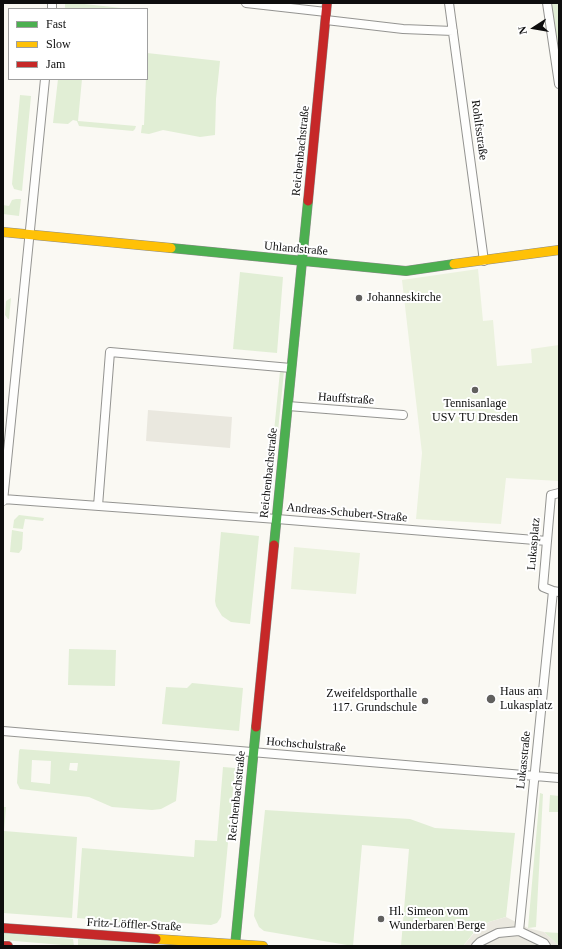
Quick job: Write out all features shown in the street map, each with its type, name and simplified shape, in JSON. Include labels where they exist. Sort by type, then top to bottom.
[{"type":"street","points":[[246,3],[326,11],[403,29],[453,31]]},
{"type":"street","name":"Rohlfsstraße","points":[[449,3],[484,261]]},
{"type":"street","points":[[547,3],[559,84]]},
{"type":"street","name":"Reichenbachstraße","points":[[235,945],[326,11]]},
{"type":"street","points":[[3,500],[45,80]]},
{"type":"street","name":"Uhlandstraße","points":[[3,232],[406,271],[559,250]]},
{"type":"street","points":[[98,506],[110,352],[291,368]]},
{"type":"street","name":"Hauffstraße","points":[[288,406],[403,415]]},
{"type":"street","name":"Lukasplatz","points":[[556,592],[543,587],[551,495],[559,493]]},
{"type":"street","name":"Andreas-Schubert-Straße","points":[[3,500],[277,519],[547,541]]},
{"type":"street","name":"Lukasstraße","points":[[519,931],[556,592]]},
{"type":"street","name":"Hochschulstraße","points":[[3,730],[232,749],[254,753],[559,778]]},
{"type":"street","name":"Fritz-Löffler-Straße","points":[[3,928],[263,946]]},
{"type":"street","points":[[476,946],[480,942],[498,933],[519,931],[544,943],[546,946]]},
{"type":"street","points":[[3,946],[8,946]]},
{"type":"green space","points":[[65,3],[75,3],[122,8],[65,8]]},
{"type":"green space","points":[[551,3],[559,3],[559,55]]},
{"type":"green space","points":[[148,53],[220,61],[216,99],[215,135],[200,137],[163,130],[149,134],[141,133],[142,125],[144,125],[146,80],[148,80]]},
{"type":"green space","points":[[58,80],[82,80],[78,121],[136,126],[133,131],[79,126],[77,121],[73,120],[68,124],[53,123]]},
{"type":"green space","points":[[20,95],[31,96],[22,191],[14,189],[12,184]]},
{"type":"green space","points":[[21,199],[19,216],[3,214],[3,205],[9,206],[12,200]]},
{"type":"green space","name":"Tennisanlage USV TU Dresden","points":[[478,269],[483,321],[493,320],[497,366],[532,363],[531,349],[559,345],[559,481],[506,478],[501,524],[416,519],[422,453],[402,280]]},
{"type":"green space","points":[[240,272],[283,277],[277,353],[233,349]]},
{"type":"green space","points":[[11,298],[8,319],[5,315],[6,301]]},
{"type":"green space","points":[[280,371],[284,371],[271,502],[267,502]]},
{"type":"green space","points":[[19,515],[44,518],[43,521],[25,519],[23,529],[13,528],[14,520]]},
{"type":"green space","points":[[12,530],[23,532],[22,549],[19,553],[10,552]]},
{"type":"green space","points":[[221,532],[259,536],[250,624],[231,622],[222,616],[216,606],[215,601]]},
{"type":"green space","points":[[294,547],[360,553],[356,594],[291,589]]},
{"type":"green space","points":[[69,649],[116,650],[115,686],[68,685]]},
{"type":"green space","points":[[192,683],[243,688],[239,731],[162,724],[166,687],[187,688]]},
{"type":"green space","points":[[20,749],[180,761],[176,801],[161,809],[152,810],[112,807],[89,797],[20,789],[17,783]],"holes":[[[32,760],[51,761],[50,784],[31,782]],[[70,763],[78,763],[77,771],[69,770]]]},
{"type":"green space","points":[[223,767],[235,768],[221,917],[217,923],[211,925],[151,921],[137,923],[77,918],[82,848],[194,857],[195,840],[217,841]]},
{"type":"green space","points":[[540,793],[543,794],[536,927],[528,928]]},
{"type":"green space","points":[[550,795],[559,796],[559,812],[549,812]]},
{"type":"green space","points":[[3,807],[6,807],[4,831],[77,837],[72,918],[3,913]]},
{"type":"green space","points":[[265,810],[410,819],[435,828],[515,833],[506,917],[489,922],[476,930],[463,946],[401,946],[409,849],[362,845],[353,946],[264,931],[259,927],[254,916]]},
{"type":"green space","points":[[544,932],[559,933],[559,946]]},
{"type":"green space","points":[[3,933],[73,939],[74,946],[3,940]]},
{"type":"green space","points":[[78,939],[105,940],[175,946],[78,946]]},
{"type":"shaded area","points":[[148,410],[232,417],[230,448],[146,441]]},
{"type":"shaded area","points":[[506,917],[528,928],[544,932],[559,946],[463,946],[476,931],[489,922]]},
{"type":"traffic: fast","points":[[274,545],[308,201]]},
{"type":"traffic: fast","points":[[171,248],[406,271],[454,264]]},
{"type":"traffic: fast","points":[[235,946],[256,727]]},
{"type":"traffic: slow","points":[[3,232],[171,248]]},
{"type":"traffic: slow","points":[[454,264],[559,250]]},
{"type":"traffic: slow","points":[[156,939],[263,946]]},
{"type":"traffic: jam","points":[[308,201],[327,3]]},
{"type":"traffic: jam","points":[[256,727],[274,545]]},
{"type":"traffic: jam","points":[[3,928],[156,939]]},
{"type":"traffic: jam","points":[[3,946],[8,946]]},
{"type":"place","name":"Johanneskirche","points":[[359,298]]},
{"type":"place","name":"Tennisanlage USV TU Dresden","points":[[475,390]]},
{"type":"place","name":"Haus am Lukasplatz","points":[[491,699]]},
{"type":"place","name":"Zweifeldsporthalle 117. Grundschule","points":[[425,701]]},
{"type":"place","name":"Hl. Simeon vom Wunderbaren Berge","points":[[381,919]]}]
